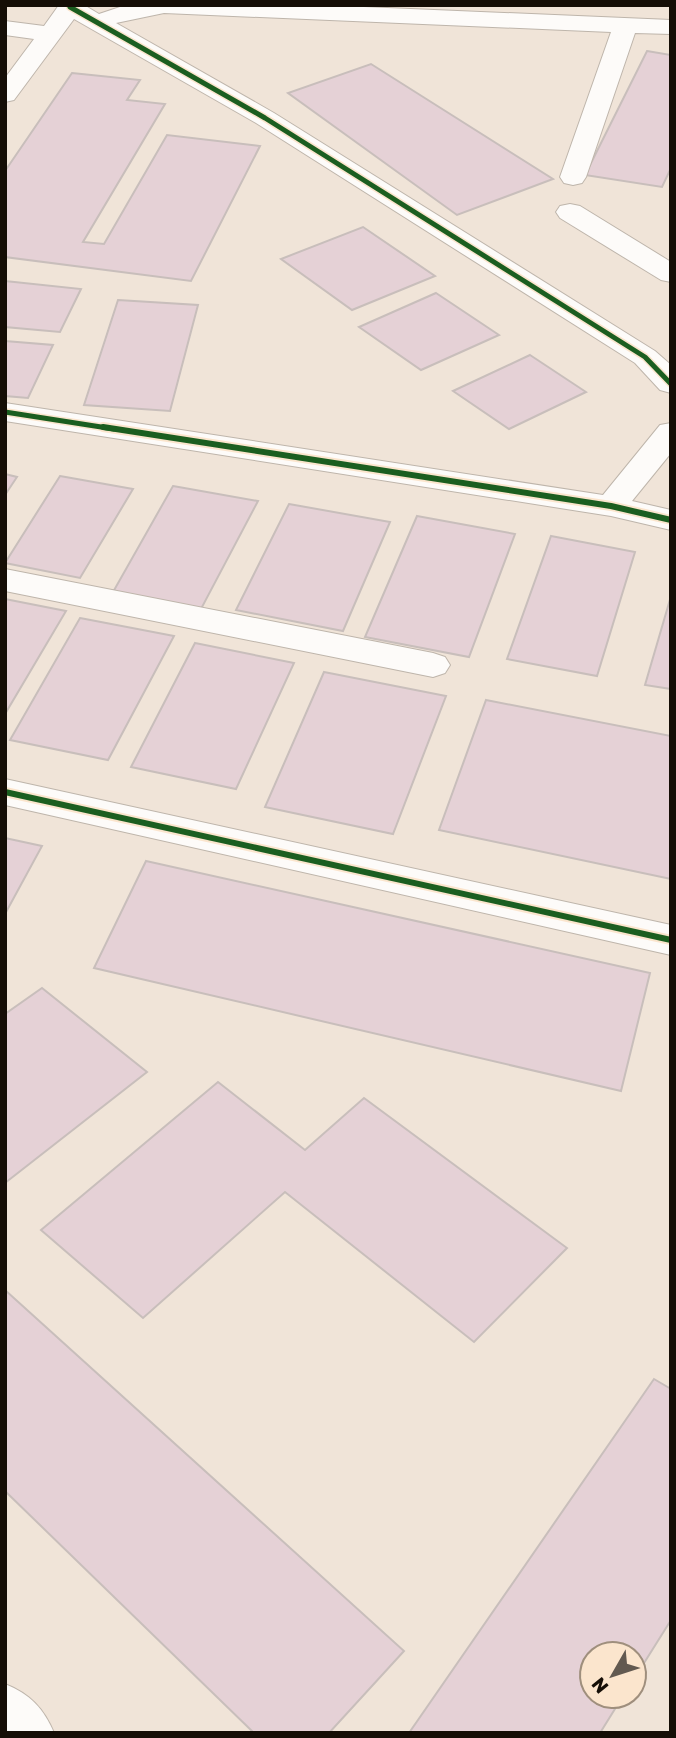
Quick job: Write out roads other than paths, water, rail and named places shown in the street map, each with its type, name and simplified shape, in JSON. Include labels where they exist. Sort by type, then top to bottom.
[{"type":"street","points":[[5,95],[71,6],[253,111],[645,356],[671,384]]},
{"type":"street","points":[[96,22],[131,11],[164,6],[671,27]]},
{"type":"street","points":[[573,177],[626,24]]},
{"type":"street","points":[[5,27],[51,34]]},
{"type":"street","points":[[570,212],[671,274]]},
{"type":"street","points":[[5,412],[611,506],[671,520]]},
{"type":"street","points":[[611,506],[671,432]]},
{"type":"street","points":[[5,580],[433,665]]},
{"type":"street","points":[[5,792],[671,940]]},
{"type":"street","points":[[5,1710],[27,1733]]}]
